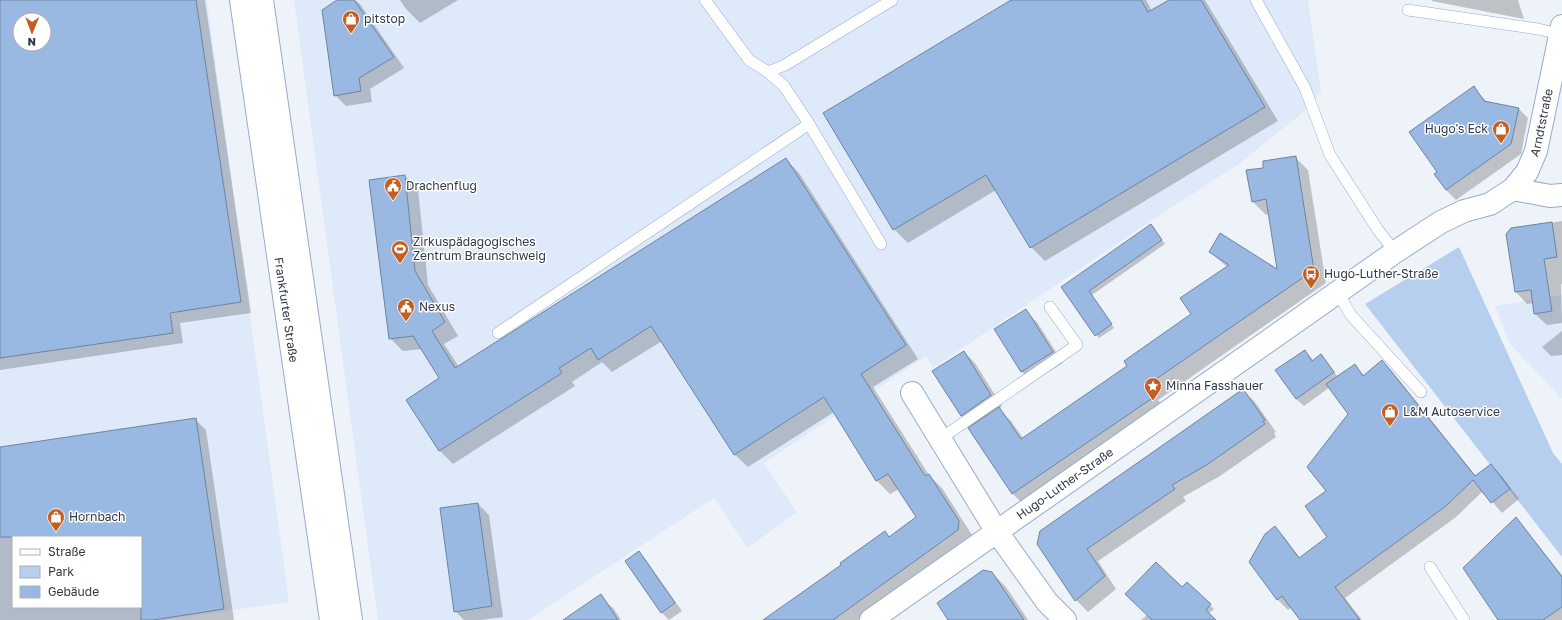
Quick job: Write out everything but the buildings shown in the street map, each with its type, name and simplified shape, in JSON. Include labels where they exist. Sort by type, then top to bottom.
[{"type":"street","name":"Frankfurter Straße","points":[[241,0],[331,620]]},
{"type":"street","name":"Frankfurter Straße","points":[[262,0],[351,620]]},
{"type":"street","name":"Arndtstraße","points":[[1513,189],[1528,172],[1536,150],[1561,30]]},
{"type":"street","name":"Hugo-Luther-Straße","points":[[871,620],[1395,252],[1442,222],[1464,211],[1490,204],[1513,189]]},
{"type":"street","points":[[1513,189],[1550,196],[1562,195]]},
{"type":"street","points":[[912,393],[997,532],[1048,602],[1065,620]]},
{"type":"lane","points":[[705,0],[749,60],[768,72],[784,86],[809,124],[881,244]]},
{"type":"lane","points":[[768,72],[784,65],[892,0]]},
{"type":"lane","points":[[1256,0],[1305,88],[1330,155],[1378,230],[1395,252]]},
{"type":"lane","points":[[1408,10],[1538,29],[1561,30]]},
{"type":"lane","points":[[498,333],[809,124]]},
{"type":"lane","points":[[1338,292],[1350,314],[1421,392]]},
{"type":"lane","points":[[940,439],[1077,345],[1050,307]]},
{"type":"lane","points":[[1430,567],[1464,620]]},
{"type":"shaded area","points":[[0,0],[207,0],[289,602],[166,620],[0,620]]},
{"type":"shaded area","points":[[294,0],[1308,0],[1321,92],[1307,109],[1239,164],[1166,211],[933,368],[926,356],[764,463],[797,512],[747,548],[714,498],[528,620],[378,620]]},
{"type":"shaded area","points":[[1562,295],[1562,399],[1510,344],[1495,306]]},
{"type":"green space","points":[[1459,247],[1553,453],[1562,464],[1562,557],[1365,304]]},
{"type":"place","name":"pitstop","points":[[351,34]]},
{"type":"place","name":"Hugo's Eck","points":[[1501,144]]},
{"type":"place","name":"Drachenflug","points":[[393,201]]},
{"type":"place","name":"Zirkuspädagogisches Zentrum Braunschweig","points":[[400,264]]},
{"type":"place","name":"Hugo-Luther-Straße","points":[[1311,289]]},
{"type":"place","name":"Nexus","points":[[406,322]]},
{"type":"place","name":"Minna Fasshauer","points":[[1153,401]]},
{"type":"place","name":"L&M Autoservice","points":[[1390,427]]},
{"type":"place","name":"Hornbach","points":[[56,532]]}]
